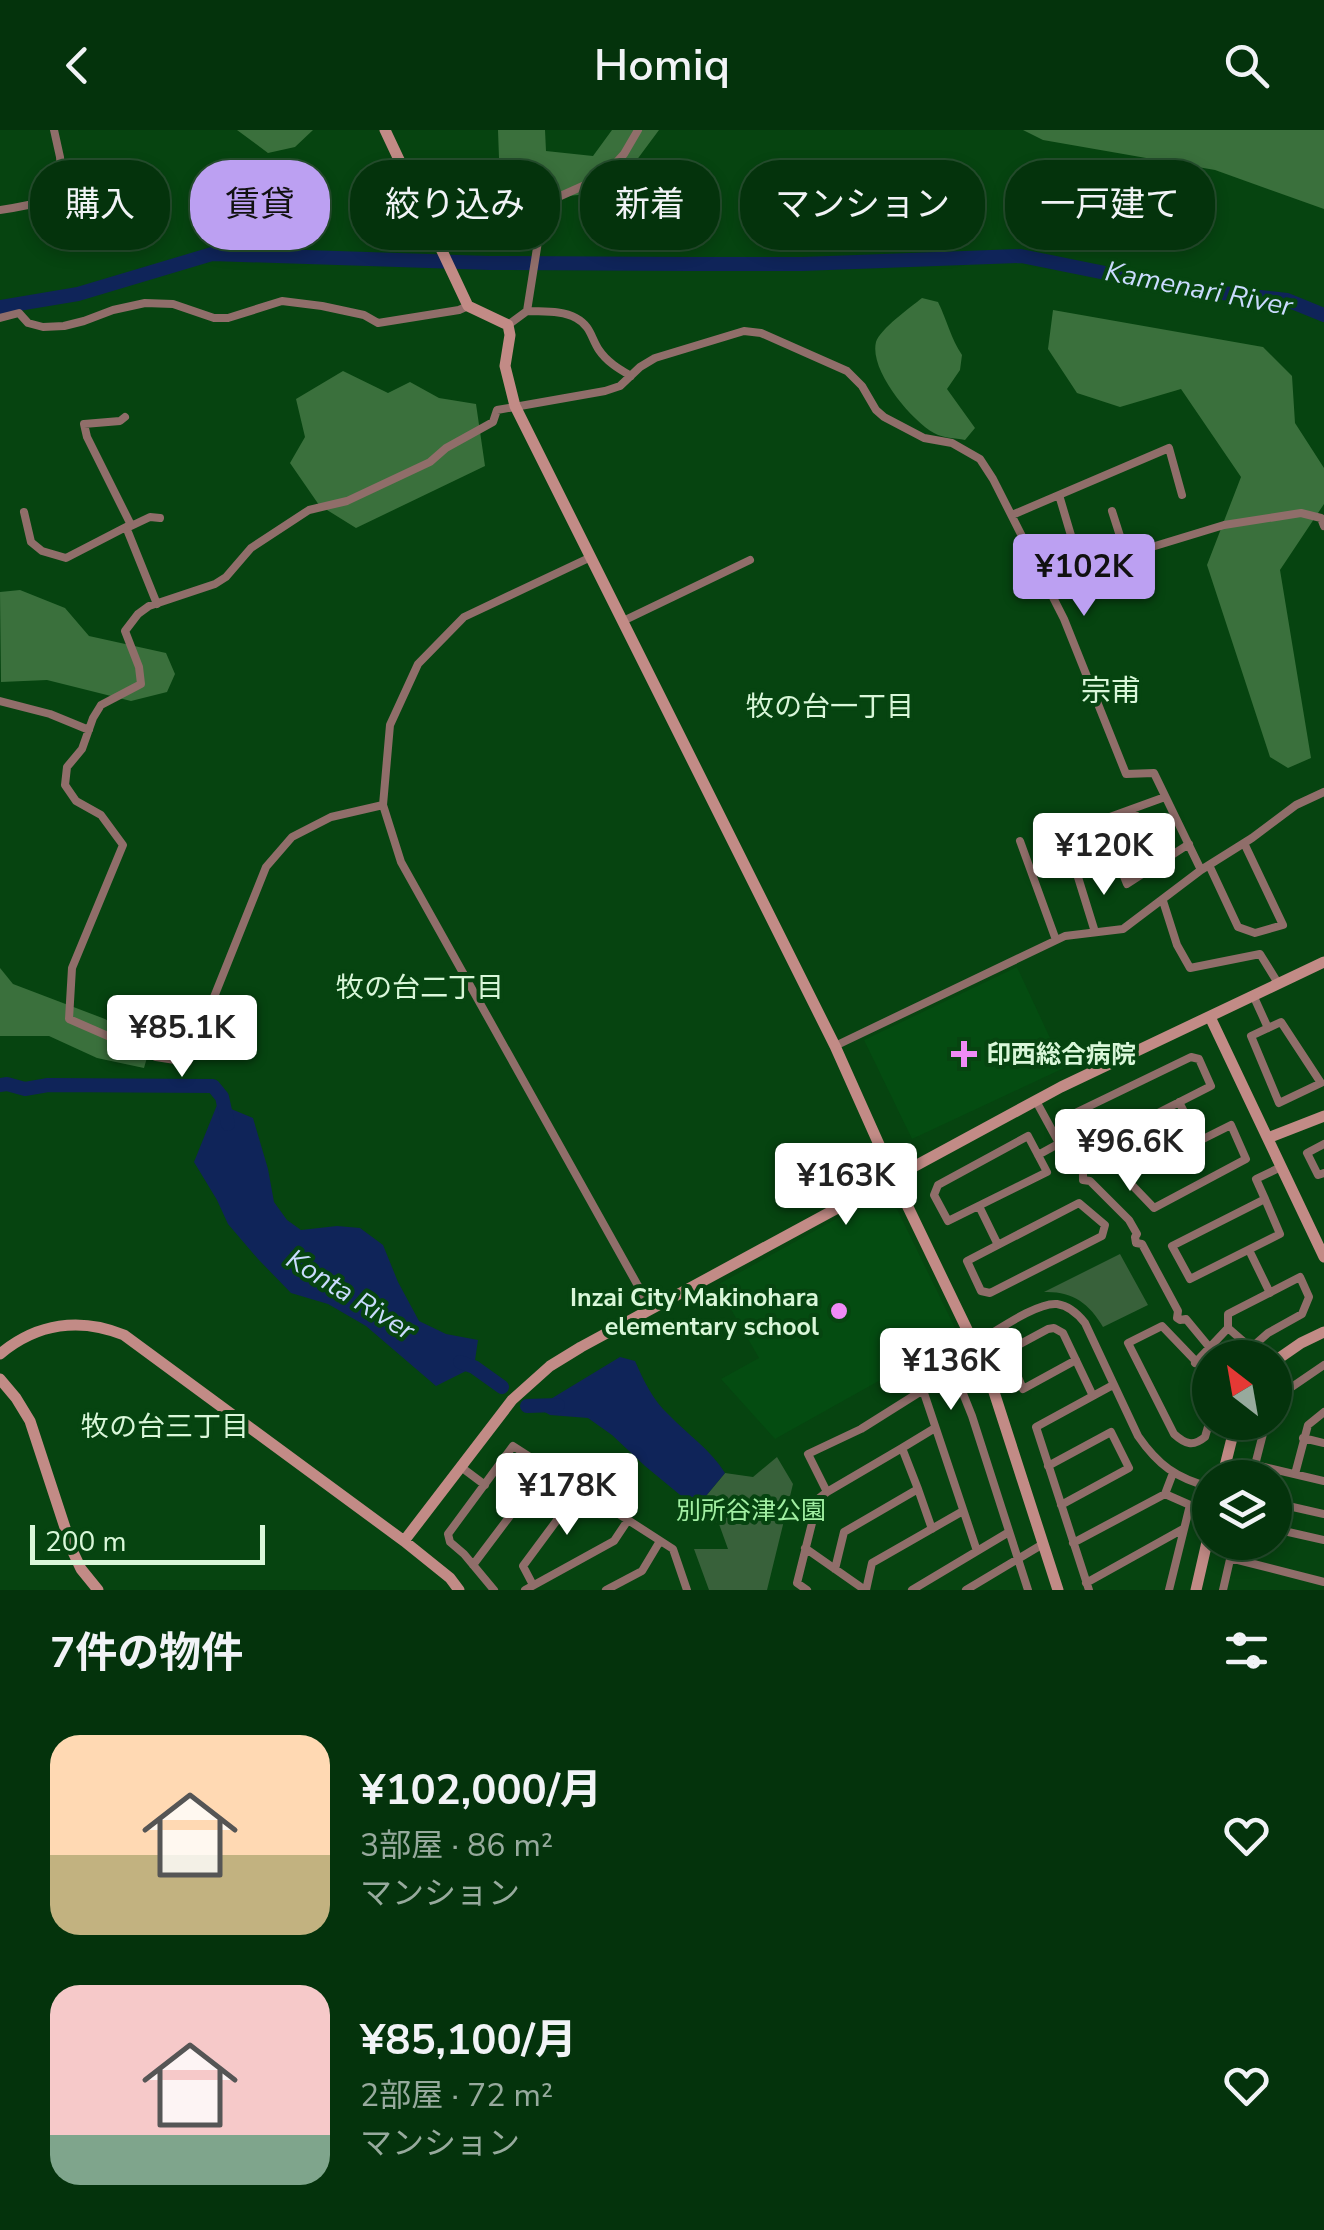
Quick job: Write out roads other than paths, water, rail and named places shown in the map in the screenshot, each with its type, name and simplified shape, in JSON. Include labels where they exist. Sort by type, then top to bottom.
[{"type":"street","points":[[54,130],[60,160]]},
{"type":"street","points":[[385,130],[468,306],[508,325]]},
{"type":"street","points":[[527,312],[542,210],[556,198],[603,177],[624,154],[638,130]]},
{"type":"street","points":[[0,210],[30,205]]},
{"type":"street","points":[[0,318],[19,313],[35,326],[64,326],[145,303],[173,304],[214,318],[228,318],[282,300],[364,315],[378,323],[468,306]]},
{"type":"street","points":[[508,325],[527,312],[560,312],[576,318],[592,331],[597,347],[613,365],[631,376]]},
{"type":"street","points":[[508,325],[505,366],[515,406],[835,1046],[974,1344],[994,1392],[1058,1590]]},
{"type":"street","points":[[383,805],[331,817],[292,837],[266,866],[188,1062],[156,1057],[70,1020],[72,968],[123,845],[100,815],[76,802],[65,785],[67,767],[82,749],[92,718],[101,706],[141,684],[140,667],[125,630],[138,614],[216,584],[234,570],[250,548],[309,510],[347,500],[430,462],[446,448],[493,422],[497,410],[605,392],[620,386],[655,358],[744,330],[761,332],[846,371],[884,417],[924,438],[952,443],[980,459],[1064,619],[1126,774],[1154,773],[1188,844],[1238,927],[1255,932],[1284,925],[1244,843]]},
{"type":"street","points":[[126,417],[84,424],[129,526],[157,604]]},
{"type":"street","points":[[1012,515],[1169,448],[1182,495]]},
{"type":"street","points":[[1059,495],[1078,559]]},
{"type":"street","points":[[1112,510],[1120,536],[1132,554]]},
{"type":"street","points":[[24,512],[30,542],[42,551],[66,558],[129,526],[160,518]]},
{"type":"street","points":[[1040,569],[1078,559],[1109,560],[1224,525],[1302,513],[1321,518],[1324,526]]},
{"type":"street","points":[[590,556],[464,617],[418,664],[390,725],[383,805],[401,862],[651,1309]]},
{"type":"street","points":[[623,621],[750,560]]},
{"type":"street","points":[[0,701],[50,714],[89,730]]},
{"type":"street","points":[[835,1046],[1065,936],[1123,929],[1296,805],[1324,792]]},
{"type":"street","points":[[1062,834],[1165,797]]},
{"type":"street","points":[[1133,808],[1155,866]]},
{"type":"street","points":[[1102,820],[1127,884],[1188,844]]},
{"type":"street","points":[[1020,841],[1056,940]]},
{"type":"street","points":[[1077,874],[1095,932]]},
{"type":"street","points":[[1162,901],[1177,945],[1190,968],[1260,954],[1278,983]]},
{"type":"street","points":[[404,1541],[512,1400],[550,1366],[1036,1101],[1324,962]]},
{"type":"street","points":[[1253,995],[1268,1028]]},
{"type":"street","points":[[1210,1017],[1324,1256]]},
{"type":"street","points":[[1281,1022],[1323,1085],[1278,1103],[1250,1036],[1268,1028],[1281,1022]]},
{"type":"street","points":[[1191,1057],[1199,1059],[1212,1086],[1089,1148],[1080,1132],[1071,1114],[1191,1057]]},
{"type":"street","points":[[1036,1101],[1059,1144],[1137,1234],[1145,1236],[1142,1244],[1178,1310],[1187,1311],[1186,1319],[1203,1340]]},
{"type":"street","points":[[1179,1102],[1199,1141]]},
{"type":"street","points":[[1268,1138],[1324,1116]]},
{"type":"street","points":[[1231,1125],[1246,1160],[1154,1208],[1131,1184],[1133,1174],[1199,1141],[1231,1125]]},
{"type":"street","points":[[1038,1155],[1080,1132]]},
{"type":"street","points":[[1028,1136],[1046,1172],[978,1206],[948,1221],[934,1195],[938,1185],[1028,1136]]},
{"type":"street","points":[[1324,1144],[1307,1154],[1318,1176],[1324,1173]]},
{"type":"street","points":[[1264,1199],[1172,1246],[1190,1280],[1280,1234],[1256,1180],[1282,1166]]},
{"type":"street","points":[[1079,1203],[1105,1226],[1102,1236],[990,1293],[981,1291],[967,1261],[998,1245],[1079,1203]]},
{"type":"street","points":[[978,1206],[998,1245]]},
{"type":"street","points":[[1249,1250],[1270,1293]]},
{"type":"street","points":[[1217,1340],[1228,1328],[1228,1314],[1300,1277],[1309,1297],[1302,1314],[1268,1333],[1251,1348],[1228,1328]]},
{"type":"street","points":[[974,1344],[1038,1308],[1065,1306],[1084,1323],[1149,1452],[1173,1473],[1192,1480]]},
{"type":"street","points":[[0,1354],[28,1334],[56,1325],[98,1326],[124,1336],[404,1541],[450,1578],[458,1590]]},
{"type":"street","points":[[1192,1360],[1162,1326],[1128,1342],[1170,1428],[1186,1444],[1201,1440]]},
{"type":"street","points":[[1076,1360],[1023,1389],[1007,1352],[1054,1328],[1063,1333],[1076,1360],[1093,1396]]},
{"type":"street","points":[[1292,1349],[1324,1332]]},
{"type":"street","points":[[1292,1387],[1324,1364]]},
{"type":"street","points":[[827,1492],[808,1454],[861,1429],[954,1372],[1010,1532],[1025,1589]]},
{"type":"street","points":[[0,1379],[30,1421],[73,1552],[98,1590]]},
{"type":"street","points":[[1113,1385],[1036,1427],[1087,1587],[1184,1528]]},
{"type":"street","points":[[923,1390],[977,1551]]},
{"type":"street","points":[[1295,1474],[1308,1426],[1324,1412]]},
{"type":"street","points":[[808,1590],[796,1583],[818,1498],[936,1428]]},
{"type":"street","points":[[1048,1466],[1111,1432],[1129,1468],[1061,1505]]},
{"type":"street","points":[[1304,1438],[1324,1443]]},
{"type":"street","points":[[1261,1440],[1255,1465],[1324,1481]]},
{"type":"street","points":[[494,1590],[450,1542],[448,1534],[514,1446],[673,1549],[688,1590]]},
{"type":"street","points":[[902,1448],[932,1529]]},
{"type":"street","points":[[461,1467],[485,1485]]},
{"type":"street","points":[[473,1565],[546,1468]]},
{"type":"street","points":[[1073,1543],[1165,1494],[1173,1473]]},
{"type":"street","points":[[835,1568],[844,1532],[918,1489]]},
{"type":"street","points":[[580,1490],[523,1566],[529,1588],[614,1541],[628,1520]]},
{"type":"street","points":[[1165,1494],[1190,1505],[1169,1590]]},
{"type":"street","points":[[1292,1506],[1324,1514]]},
{"type":"street","points":[[806,1548],[866,1590],[872,1563],[963,1511]]},
{"type":"street","points":[[912,1590],[1010,1532]]},
{"type":"street","points":[[1292,1532],[1324,1540]]},
{"type":"street","points":[[606,1590],[642,1571],[660,1542]]},
{"type":"street","points":[[966,1590],[1044,1544]]},
{"type":"street","points":[[1196,1590],[1203,1560]]},
{"type":"street","points":[[1223,1590],[1230,1560]]},
{"type":"street","points":[[1238,1560],[1324,1582]]},
{"type":"water","points":[[217,1105],[253,1118],[274,1202],[287,1220],[301,1230],[360,1228],[383,1245],[419,1321],[446,1334],[478,1340],[474,1367],[436,1386],[366,1326],[328,1304],[291,1293],[228,1224],[194,1162]]},
{"type":"water","points":[[620,1357],[635,1361],[658,1403],[725,1473],[696,1508],[588,1418],[543,1411],[542,1406],[554,1397]]},
{"type":"waterway","name":"Kamenari River","points":[[0,307],[78,294],[212,254],[489,263],[689,264],[1021,256],[1213,292],[1287,300],[1324,315]]},
{"type":"waterway","name":"Konta River","points":[[0,1085],[25,1089],[48,1085],[213,1086],[222,1097],[228,1124]]},
{"type":"waterway","name":"Konta River","points":[[460,1362],[502,1387]]},
{"type":"waterway","name":"Konta River","points":[[527,1406],[558,1405]]},
{"type":"place","name":"印西総合病院","points":[[964,1054]]},
{"type":"place","name":"Inzai City Makinohara elementary school","points":[[839,1311]]},
{"type":"district","name":"宗甫","points":[[1111,691]]},
{"type":"district","name":"牧の台一丁目","points":[[830,706]]},
{"type":"district","name":"牧の台二丁目","points":[[420,987]]},
{"type":"district","name":"牧の台三丁目","points":[[165,1426]]},
{"type":"park label","name":"別所谷津公園","points":[[751,1510]]}]
